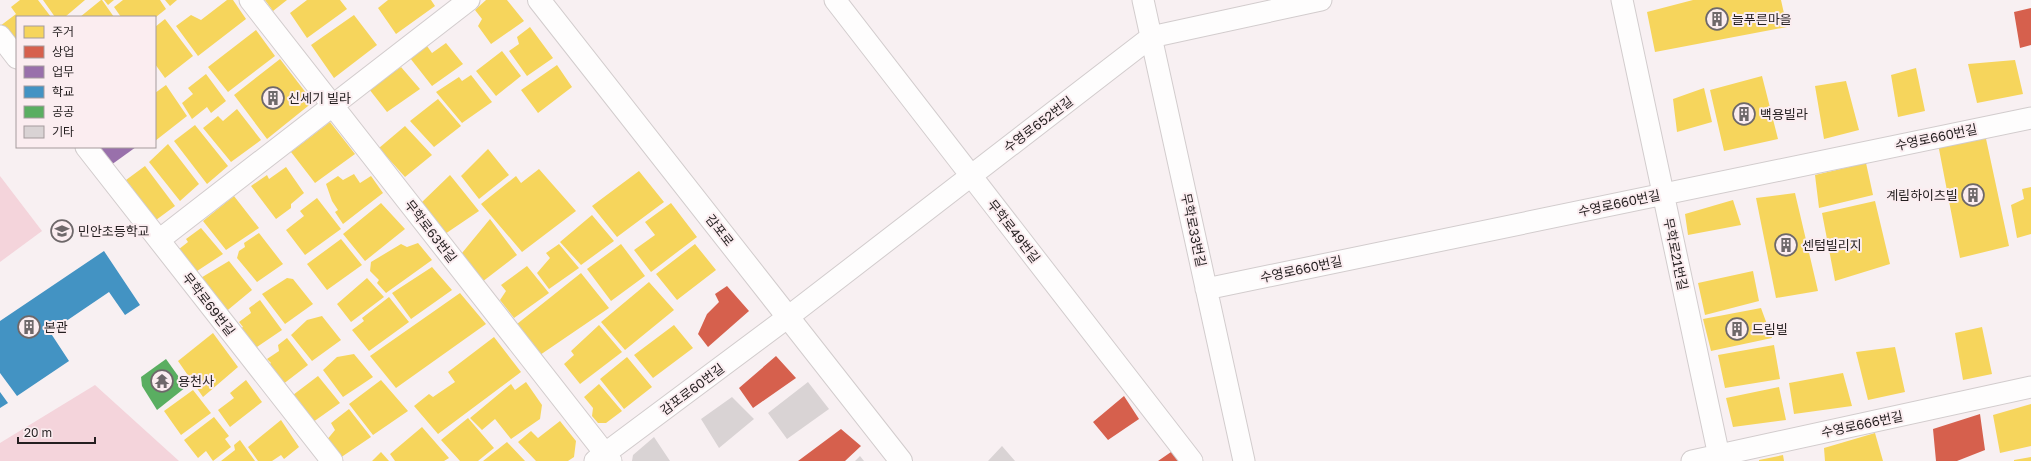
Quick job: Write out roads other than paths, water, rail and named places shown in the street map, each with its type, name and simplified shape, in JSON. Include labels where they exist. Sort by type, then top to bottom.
[{"type":"street","name":"무학로63번길","points":[[250,0],[604,458]]},
{"type":"street","points":[[159,240],[469,0]]},
{"type":"street","name":"감포로","points":[[539,0],[901,461]]},
{"type":"street","name":"무학로33번길","points":[[1143,0],[1244,461]]},
{"type":"street","name":"수영로652번길","points":[[788,317],[1151,37],[1321,0]]},
{"type":"street","name":"무학로21번길","points":[[1622,0],[1720,458]]},
{"type":"street","name":"무학로49번길","points":[[843,3],[971,176],[1192,461]]},
{"type":"street","points":[[0,36],[16,57]]},
{"type":"street","name":"수영로660번길","points":[[1206,289],[2031,118]]},
{"type":"street","name":"무학로69번길","points":[[87,148],[332,461]]},
{"type":"street","name":"감포로60번길","points":[[604,458],[788,317]]},
{"type":"street","name":"수영로666번길","points":[[1692,461],[1720,458],[2031,388]]},
{"type":"place","name":"늘푸른마을","points":[[1717,19]]},
{"type":"place","name":"신세기 빌라","points":[[273,98]]},
{"type":"place","name":"백용빌라","points":[[1744,114]]},
{"type":"place","name":"계림하이츠빌","points":[[1973,195]]},
{"type":"place","name":"민안초등학교","points":[[62,231]]},
{"type":"place","name":"센텀빌리지","points":[[1786,245]]},
{"type":"place","name":"본관","points":[[29,327]]},
{"type":"place","name":"드림빌","points":[[1737,329]]},
{"type":"place","name":"용천사","points":[[162,381]]}]
